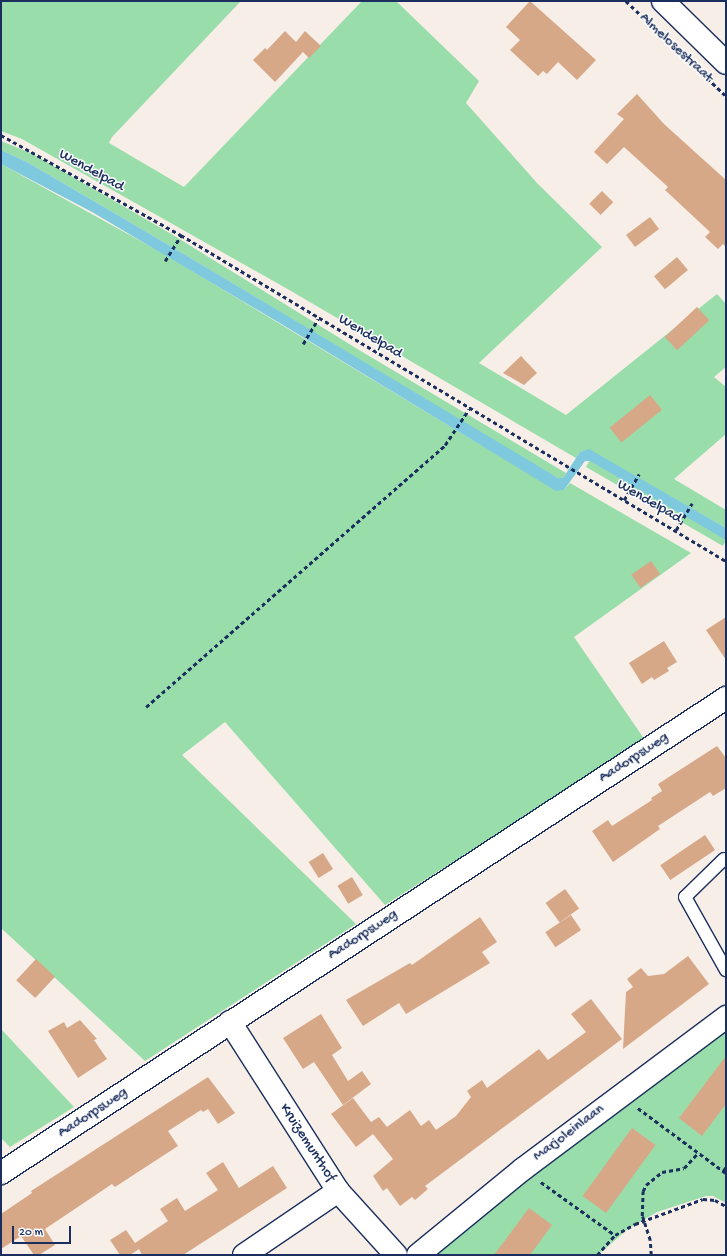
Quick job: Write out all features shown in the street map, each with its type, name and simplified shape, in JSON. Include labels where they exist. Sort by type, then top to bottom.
[{"type":"street","name":"Almelosestraat","points":[[663,1],[726,63]]},
{"type":"street","name":"Aadorpsweg","points":[[1,1173],[726,698]]},
{"type":"street","name":"Marjoleinlaan","points":[[418,1255],[523,1169],[623,1092],[726,1017]]},
{"type":"street","name":"Kruizemunthof","points":[[230,1022],[338,1191],[396,1255]]},
{"type":"street","points":[[247,1254],[338,1191]]},
{"type":"lane","points":[[724,859],[685,897],[726,970]]},
{"type":"path","name":"Almelosestraat","points":[[626,1],[726,96]]},
{"type":"path","name":"Wendelpad","points":[[1,135],[181,235],[318,319],[726,561]]},
{"type":"path","points":[[165,261],[181,235]]},
{"type":"path","points":[[303,344],[318,319]]},
{"type":"path","points":[[146,707],[445,445],[454,434],[469,409]]},
{"type":"path","points":[[624,500],[639,474]]},
{"type":"path","points":[[676,530],[692,503]]},
{"type":"path","points":[[623,1092],[635,1106],[725,1172],[726,1167]]},
{"type":"path","points":[[651,1255],[650,1240],[644,1221],[642,1195],[646,1185],[662,1172],[684,1168],[698,1152]]},
{"type":"path","points":[[523,1169],[615,1235]]},
{"type":"path","points":[[597,1255],[615,1235],[644,1221],[703,1199],[715,1200],[726,1206]]},
{"type":"green space","points":[[1,1],[241,1],[112,137],[109,143],[184,187],[362,1],[396,1],[479,81],[466,103],[537,183],[602,247],[479,363],[566,415],[717,294],[726,304],[726,367],[714,377],[726,387],[726,434],[674,479],[726,510],[726,528],[589,450],[580,452],[576,458],[291,291],[22,139],[1,131]]},
{"type":"green space","points":[[1,141],[33,154],[173,235],[359,350],[566,473],[563,478],[558,478],[536,466],[167,244],[27,162],[1,150]]},
{"type":"green space","points":[[1,164],[164,254],[479,444],[564,490],[570,483],[691,553],[574,637],[645,740],[385,905],[225,722],[182,755],[356,924],[145,1061],[1,928]]},
{"type":"green space","points":[[590,460],[726,539],[723,546],[586,467]]},
{"type":"green space","points":[[1,1029],[74,1107],[10,1147],[1,1138]]},
{"type":"green space","points":[[726,1032],[726,1203],[713,1196],[706,1196],[657,1212],[628,1229],[598,1255],[436,1255],[442,1244],[462,1227]]},
{"type":"water","points":[[1,150],[27,162],[167,244],[558,478],[563,478],[580,452],[589,449],[726,528],[726,540],[590,461],[585,461],[564,490],[556,491],[283,325],[92,212],[1,164]]},
{"type":"building","points":[[530,1],[596,60],[577,80],[558,62],[547,74],[543,71],[538,76],[510,50],[520,40],[506,27]]},
{"type":"building","points":[[285,31],[296,42],[305,31],[321,46],[309,58],[303,52],[275,82],[253,60],[265,48],[267,50]]},
{"type":"building","points":[[637,94],[664,124],[726,180],[726,247],[723,244],[718,249],[705,237],[710,232],[665,190],[668,187],[624,147],[607,164],[594,152],[624,119],[617,114]]},
{"type":"building","points":[[602,191],[613,202],[601,215],[589,204]]},
{"type":"building","points":[[650,217],[659,229],[635,247],[626,235]]},
{"type":"building","points":[[677,257],[688,270],[665,289],[654,276]]},
{"type":"building","points":[[697,307],[709,320],[677,350],[665,337]]},
{"type":"building","points":[[521,356],[537,373],[524,385],[503,373]]},
{"type":"building","points":[[650,395],[662,410],[622,442],[610,428]]},
{"type":"building","points":[[651,561],[660,574],[641,588],[631,575]]},
{"type":"building","points":[[726,617],[726,660],[706,630]]},
{"type":"building","points":[[664,641],[677,662],[667,668],[669,671],[654,680],[652,677],[642,684],[629,663]]},
{"type":"building","points":[[717,746],[726,758],[726,788],[713,796],[710,792],[658,826],[660,829],[613,862],[592,831],[608,820],[612,826],[652,800],[651,798],[662,791],[658,784]]},
{"type":"building","points":[[705,835],[715,850],[670,880],[660,865]]},
{"type":"building","points":[[323,853],[333,869],[319,878],[309,862]]},
{"type":"building","points":[[352,877],[363,895],[348,904],[337,886]]},
{"type":"building","points":[[565,889],[579,908],[560,923],[546,903]]},
{"type":"building","points":[[571,915],[581,930],[555,947],[545,932]]},
{"type":"building","points":[[480,917],[497,942],[482,952],[490,963],[406,1014],[399,1003],[363,1026],[346,1000],[410,963],[412,965]]},
{"type":"building","points":[[688,956],[709,984],[623,1049],[626,992],[633,987],[627,979],[641,968],[648,976],[664,974]]},
{"type":"building","points":[[36,959],[55,977],[35,998],[16,980]]},
{"type":"building","points":[[591,999],[622,1039],[425,1186],[428,1189],[415,1200],[412,1197],[400,1206],[387,1188],[383,1191],[373,1176],[393,1159],[373,1134],[356,1147],[331,1114],[353,1098],[371,1122],[379,1117],[387,1127],[410,1110],[421,1126],[429,1120],[436,1130],[456,1116],[471,1097],[467,1091],[482,1080],[487,1088],[539,1049],[548,1060],[586,1032],[571,1014]]},
{"type":"building","points":[[321,1014],[342,1048],[332,1055],[348,1081],[362,1071],[371,1084],[343,1105],[314,1062],[303,1069],[283,1038]]},
{"type":"building","points":[[80,1020],[97,1039],[94,1040],[107,1059],[78,1078],[48,1031],[64,1022],[67,1028]]},
{"type":"building","points":[[726,1056],[726,1104],[702,1136],[679,1118]]},
{"type":"building","points":[[208,1077],[235,1113],[218,1124],[208,1109],[203,1112],[201,1110],[168,1131],[178,1146],[115,1187],[112,1184],[45,1229],[55,1245],[39,1255],[34,1255],[21,1236],[1,1249],[1,1214],[32,1193],[31,1191]]},
{"type":"building","points":[[632,1128],[655,1145],[606,1213],[583,1196]]},
{"type":"building","points":[[223,1162],[239,1188],[273,1166],[287,1188],[183,1255],[142,1255],[139,1249],[130,1255],[120,1255],[110,1240],[126,1230],[135,1243],[168,1221],[160,1209],[177,1198],[185,1211],[218,1190],[206,1173]]},
{"type":"building","points":[[529,1208],[552,1225],[530,1255],[494,1255]]}]
